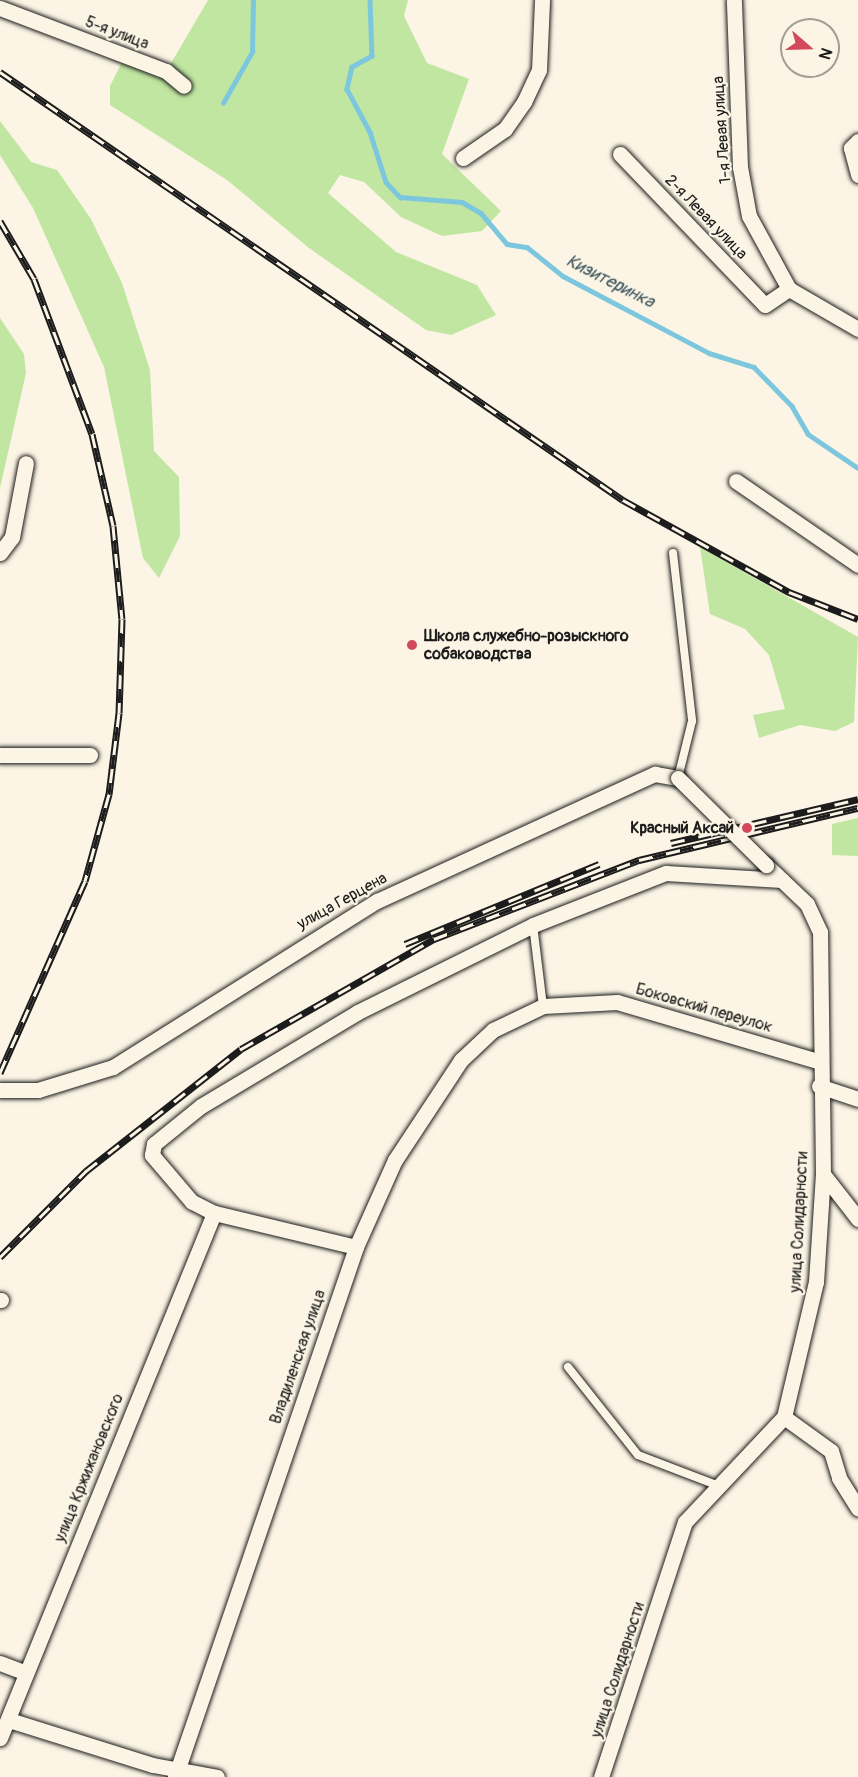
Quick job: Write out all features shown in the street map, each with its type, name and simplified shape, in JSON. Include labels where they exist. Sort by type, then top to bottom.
[{"type":"street","points":[[463,158],[505,129],[524,102],[539,70],[542,0]]},
{"type":"street","name":"1-я Левая улица","points":[[733,0],[740,167],[749,216],[789,289]]},
{"type":"street","name":"5-я улица","points":[[0,8],[166,71],[184,86]]},
{"type":"street","points":[[858,141],[851,148],[858,175]]},
{"type":"street","name":"2-я Левая улица","points":[[620,154],[765,305],[789,289]]},
{"type":"street","points":[[789,289],[858,329]]},
{"type":"street","points":[[0,553],[12,537],[26,463]]},
{"type":"street","points":[[736,481],[858,565]]},
{"type":"street","points":[[0,755],[90,755]]},
{"type":"street","name":"улица Герцена","points":[[0,1090],[38,1090],[113,1067],[277,959],[441,869],[655,774],[678,778]]},
{"type":"street","points":[[678,778],[782,880]]},
{"type":"street","points":[[356,1247],[214,1213],[192,1202],[152,1155],[154,1144],[201,1106],[358,1012],[533,925],[666,873],[782,880]]},
{"type":"street","name":"улица Солидарности","points":[[602,1777],[685,1522],[716,1485],[784,1417],[816,1282],[826,1089],[817,1061],[823,967],[820,932],[807,904],[782,880]]},
{"type":"street","name":"Боковский переулок","points":[[543,1006],[617,1002],[817,1061]]},
{"type":"street","name":"Владиленская улица","points":[[177,1772],[356,1247],[395,1160],[461,1060],[493,1030],[543,1006]]},
{"type":"street","points":[[826,1089],[858,1099]]},
{"type":"street","points":[[822,1174],[858,1219]]},
{"type":"street","name":"улица Кржижановского","points":[[3,1728],[214,1213]]},
{"type":"street","points":[[784,1417],[831,1450],[858,1509]]},
{"type":"street","points":[[0,1663],[24,1672]]},
{"type":"street","points":[[3,1728],[177,1772],[217,1777]]},
{"type":"lane","points":[[673,553],[692,721],[678,778]]},
{"type":"lane","points":[[533,925],[543,1006]]},
{"type":"lane","points":[[826,1089],[858,1106]]},
{"type":"lane","points":[[568,1367],[639,1455],[716,1485]]},
{"type":"green space","points":[[208,0],[408,0],[404,16],[427,63],[469,79],[442,154],[501,211],[482,231],[442,236],[401,217],[364,182],[340,175],[328,193],[396,252],[477,285],[496,315],[451,335],[426,330],[309,248],[227,180],[110,105],[110,86],[123,60],[163,77]]},
{"type":"green space","points":[[0,121],[31,162],[57,170],[91,219],[122,283],[150,370],[154,451],[179,477],[180,536],[159,578],[143,558],[104,367],[33,208],[0,155]]},
{"type":"green space","points":[[0,318],[24,354],[26,373],[0,488]]},
{"type":"green space","points":[[700,547],[858,637],[854,722],[835,731],[800,725],[759,738],[753,715],[785,709],[769,655],[745,629],[710,614]]},
{"type":"green space","points":[[858,818],[858,856],[832,855],[832,824]]},
{"type":"waterway","name":"Кизитеринка","points":[[223,103],[252,52],[253,0]]},
{"type":"waterway","name":"Кизитеринка","points":[[370,0],[372,56],[352,67],[347,89],[370,132],[386,182],[400,197],[462,202],[481,213],[507,244],[527,247],[563,276],[709,353],[754,367],[792,406],[808,434],[858,468]]},
{"type":"railway","points":[[0,72],[623,500],[789,592],[858,619]]},
{"type":"railway","points":[[0,221],[34,279],[92,434],[113,526],[122,619],[119,713],[109,794],[85,881],[0,1073]]},
{"type":"railway","points":[[671,843],[858,799]]},
{"type":"railway","points":[[0,1257],[86,1171],[241,1049],[434,939],[639,860],[858,808]]},
{"type":"railway","points":[[405,944],[599,864]]},
{"type":"place","name":"Школа служебно-розыскного собаководства","points":[[412,645]]},
{"type":"place","name":"Красный Аксай","points":[[747,828]]}]
